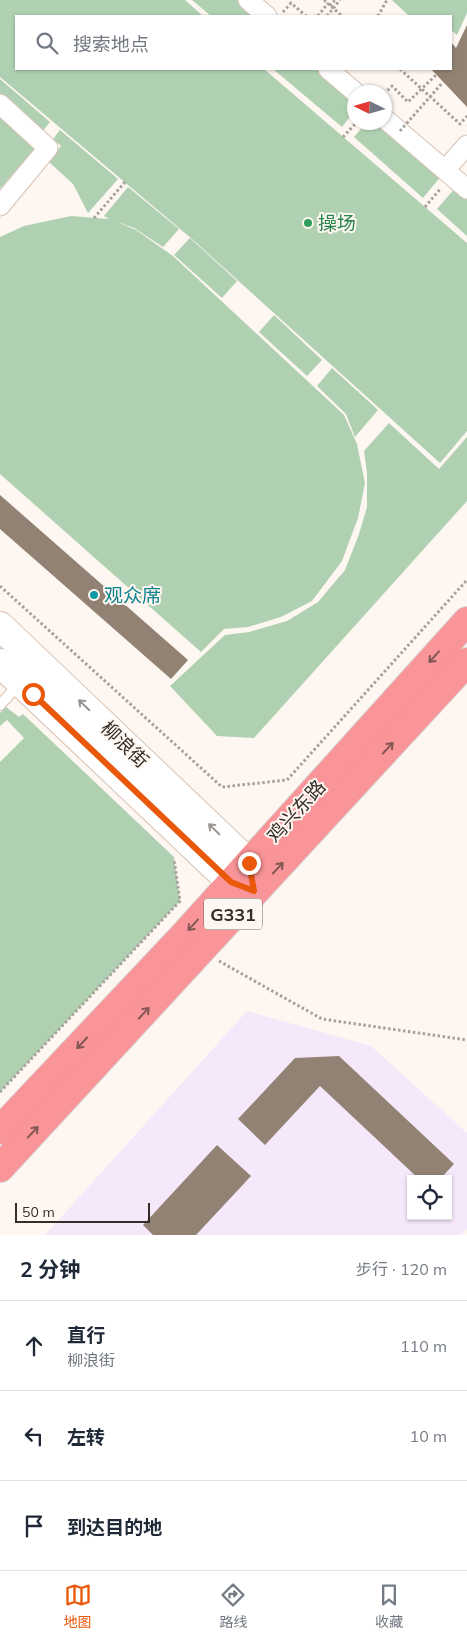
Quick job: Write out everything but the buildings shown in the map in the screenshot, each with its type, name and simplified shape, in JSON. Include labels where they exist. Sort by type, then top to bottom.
[{"type":"highway","name":"鸡兴东路","points":[[0,1130],[176,943],[245,879],[467,621]]},
{"type":"highway","name":"鸡兴东路","points":[[0,1168],[201,951],[245,879],[276,869],[467,662]]},
{"type":"main road","name":"柳浪街","points":[[0,626],[245,879]]},
{"type":"main road","name":"柳浪街","points":[[0,663],[245,879]]},
{"type":"street","points":[[248,0],[266,15]]},
{"type":"street","points":[[329,70],[347,85]]},
{"type":"street","points":[[0,104],[48,148],[0,206]]},
{"type":"street","points":[[392,125],[467,189]]},
{"type":"street","points":[[448,173],[467,145]]},
{"type":"lane","points":[[0,704],[21,682]]},
{"type":"path","points":[[319,15],[327,3],[335,0]]},
{"type":"path","points":[[328,15],[340,0]]},
{"type":"path","points":[[379,15],[387,0]]},
{"type":"path","points":[[291,3],[305,15]]},
{"type":"path","points":[[327,3],[341,15]]},
{"type":"path","points":[[401,70],[460,124],[467,116]]},
{"type":"path","points":[[392,86],[408,102],[436,75]]},
{"type":"path","points":[[400,132],[443,82]]},
{"type":"path","points":[[343,137],[350,130]]},
{"type":"path","points":[[425,207],[448,173]]},
{"type":"path","points":[[94,218],[125,182]]},
{"type":"path","points":[[0,586],[222,787],[287,780],[467,580]]},
{"type":"path","points":[[0,1092],[180,902],[174,858]]},
{"type":"path","points":[[201,951],[322,1019],[467,1040]]},
{"type":"shaded area","points":[[247,1011],[371,1046],[467,1133],[467,1229],[461,1235],[45,1235]]},
{"type":"green space","name":"操场","points":[[0,0],[185,0],[202,15],[15,15],[15,70],[265,70],[467,243],[467,431],[440,463],[192,239],[0,77]]},
{"type":"green space","points":[[192,0],[241,0],[260,15],[210,15]]},
{"type":"green space","points":[[392,0],[467,0],[467,13],[457,35],[452,31],[452,15],[408,15]]},
{"type":"green space","points":[[274,70],[321,70],[347,92],[347,121],[342,127]]},
{"type":"green space","points":[[0,79],[50,122],[42,132],[0,95]]},
{"type":"green space","points":[[0,118],[35,148],[0,189]]},
{"type":"green space","points":[[60,130],[118,179],[88,213],[73,184],[49,162],[61,146],[53,139]]},
{"type":"green space","points":[[360,130],[389,130],[442,175],[423,198],[354,137]]},
{"type":"green space","points":[[128,187],[179,229],[163,247],[134,228],[115,221],[136,230],[173,256],[344,415],[357,444],[365,483],[358,518],[342,561],[312,601],[281,617],[248,627],[224,629],[201,652],[0,474],[0,237],[24,226],[71,216],[109,219],[104,216]]},
{"type":"green space","points":[[456,187],[467,197],[467,236],[437,209]]},
{"type":"green space","points":[[190,238],[237,281],[222,298],[174,255]]},
{"type":"green space","points":[[274,315],[322,360],[307,376],[259,332]]},
{"type":"green space","points":[[332,368],[378,410],[355,437],[346,414],[317,386]]},
{"type":"green space","points":[[389,423],[439,469],[467,437],[467,501],[254,738],[217,736],[170,686],[225,635],[249,632],[287,621],[318,602],[345,570],[367,507],[367,473],[364,451]]},
{"type":"green space","points":[[6,707],[19,717],[23,714],[174,857],[180,901],[0,1092],[0,762],[24,738],[7,720],[0,726],[0,713]]},
{"type":"place","name":"操场","points":[[308,223]]},
{"type":"place","name":"观众席","points":[[94,595]]},
{"type":"route","points":[[33,694],[231,882],[254,891],[249,863]]}]
